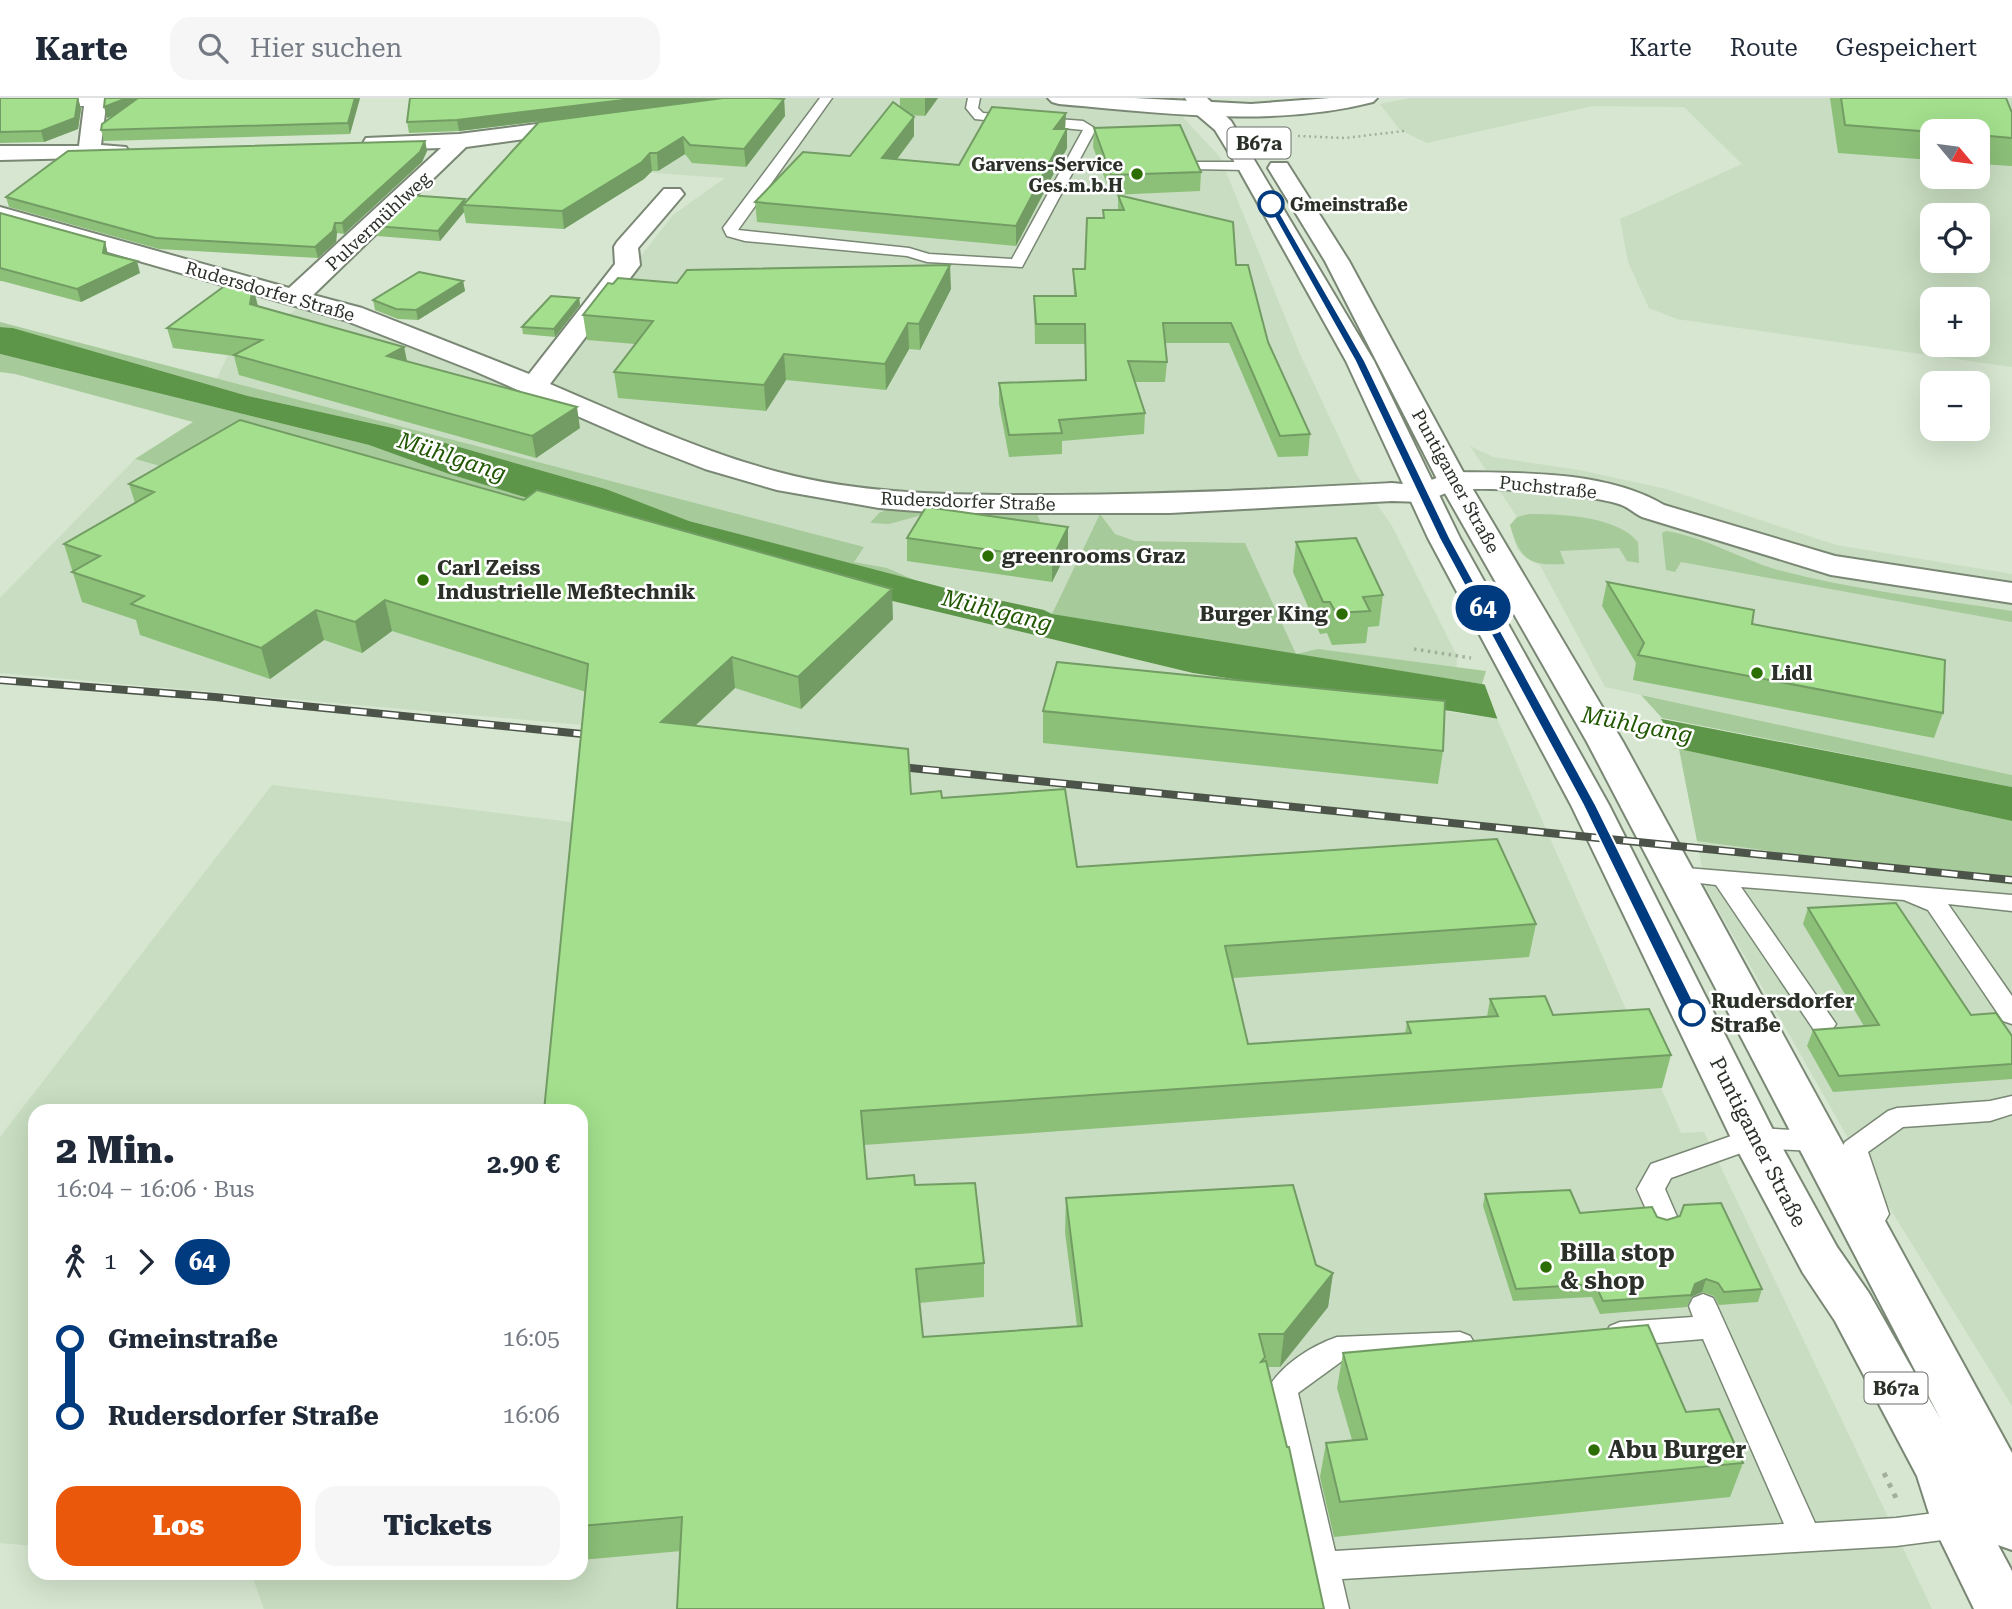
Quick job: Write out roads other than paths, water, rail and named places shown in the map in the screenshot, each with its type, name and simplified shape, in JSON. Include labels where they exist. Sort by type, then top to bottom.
[{"type":"main road","points":[[1059,98],[1321,107],[1366,98]]},
{"type":"main road","points":[[89,152],[95,100]]},
{"type":"main road","name":"Puntigamer Straße","points":[[1214,104],[1223,126],[1284,174],[1337,261],[1460,492],[1605,742],[1674,874],[1835,1145],[1905,1307],[2000,1482],[1998,1521],[2003,1609]]},
{"type":"main road","name":"Puntigamer Straße","points":[[1214,104],[1258,153],[1423,493],[1549,734],[1590,805],[1672,976],[1740,1143],[1852,1307],[1942,1472],[1998,1521]]},
{"type":"main road","points":[[533,109],[535,131]]},
{"type":"main road","points":[[352,144],[459,141],[598,123]]},
{"type":"main road","name":"Pulvermühlweg","points":[[293,297],[311,285],[459,141]]},
{"type":"main road","points":[[0,153],[138,151]]},
{"type":"main road","points":[[534,386],[628,265],[626,247],[672,194]]},
{"type":"main road","name":"Rudersdorfer Straße","points":[[0,214],[353,314],[534,386],[715,463],[777,481],[879,499],[942,504],[1157,504],[1392,492],[1423,493]]},
{"type":"main road","name":"Puchstraße","points":[[1423,493],[1460,492],[1627,514],[1653,511],[1831,565],[2012,593]]},
{"type":"lane","points":[[826,98],[730,228],[732,233],[745,237],[909,252],[928,258],[1017,264],[1090,129],[1083,125],[979,116],[972,108],[974,98]]},
{"type":"lane","points":[[0,102],[95,100]]},
{"type":"lane","points":[[1196,166],[1258,153]]},
{"type":"lane","points":[[1674,874],[1722,876],[2012,903]]},
{"type":"lane","points":[[1722,876],[1822,1024]]},
{"type":"lane","points":[[1908,893],[1936,905],[2012,1015]]},
{"type":"lane","points":[[1740,1143],[1835,1145],[1897,1118],[1990,1111],[2012,1105]]},
{"type":"lane","name":"Puntigamer Straße","points":[[1664,1219],[1651,1189],[1661,1171],[1740,1143]]},
{"type":"lane","points":[[1588,1336],[1708,1316],[1805,1537]]},
{"type":"lane","points":[[1332,1609],[1282,1391],[1290,1380],[1337,1349],[1492,1343]]},
{"type":"lane","points":[[1321,1566],[1896,1532],[1998,1521]]},
{"type":"water","name":"Mühlgang","points":[[0,327],[13,328],[248,396],[393,428],[606,489],[689,521],[1052,614],[1482,684],[2012,787],[2012,821],[1679,749],[1457,712],[1193,673],[767,571],[449,474],[369,445],[0,354]]},
{"type":"railway","points":[[0,680],[215,697],[602,736]]},
{"type":"railway","points":[[891,766],[2012,880]]},
{"type":"place","name":"Garvens-Service Ges.m.b.H","points":[[1137,174]]},
{"type":"place","name":"Gmeinstraße","points":[[1271,204]]},
{"type":"place","name":"greenrooms Graz","points":[[988,556]]},
{"type":"place","name":"Carl Zeiss Industrielle Meßtechnik","points":[[423,580]]},
{"type":"place","name":"Burger King","points":[[1342,614]]},
{"type":"place","name":"Lidl","points":[[1757,673]]},
{"type":"place","name":"Rudersdorfer Straße","points":[[1692,1013]]},
{"type":"place","name":"Billa stop & shop","points":[[1546,1267]]},
{"type":"place","name":"Abu Burger","points":[[1594,1450]]}]
